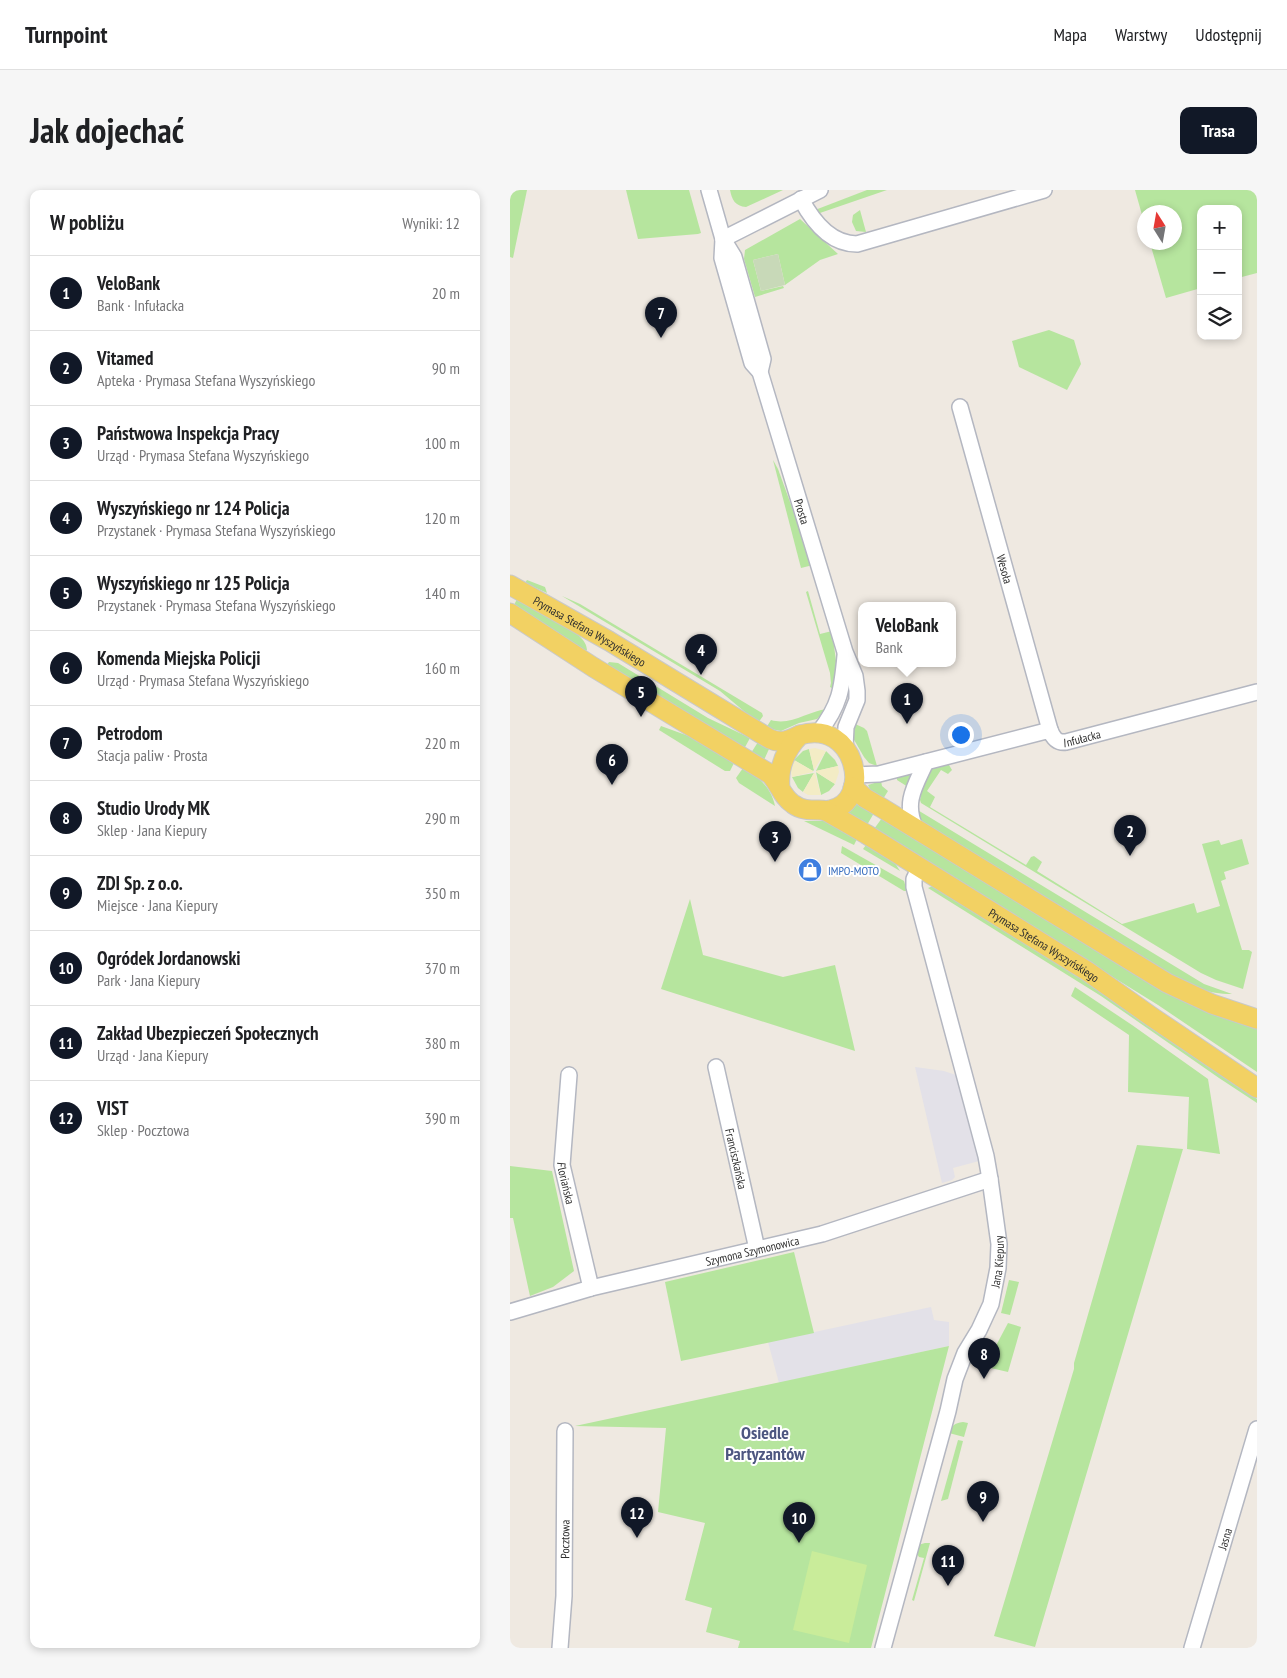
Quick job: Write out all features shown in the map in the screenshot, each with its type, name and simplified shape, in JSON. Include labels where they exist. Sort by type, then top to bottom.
[{"type":"main road","name":"Prymasa Stefana Wyszyńskiego","points":[[510,584],[609,641],[770,739],[779,742],[810,734]]},
{"type":"main road","name":"Prymasa Stefana Wyszyńskiego","points":[[513,616],[593,667],[770,774],[780,788]]},
{"type":"main road","points":[[810,734],[832,736],[846,748],[852,761],[854,781],[850,796],[844,804],[836,809],[826,811],[806,810],[798,807],[786,798],[780,788],[780,771],[785,755],[810,734]]},
{"type":"main road","points":[[854,781],[865,798],[1168,983],[1212,1004],[1257,1019]]},
{"type":"main road","name":"Prymasa Stefana Wyszyńskiego","points":[[826,811],[1088,971],[1257,1088]]},
{"type":"street","name":"Prosta","points":[[709,190],[723,239],[722,258],[752,363],[760,372],[845,652],[855,676],[856,700],[846,727],[846,748]]},
{"type":"street","points":[[723,239],[820,190]]},
{"type":"street","points":[[801,199],[812,217],[821,227],[840,240],[857,244],[1044,190]]},
{"type":"street","name":"Wesoła","points":[[960,407],[1050,730]]},
{"type":"street","name":"Prosta","points":[[810,734],[831,717],[840,697],[844,677],[845,652]]},
{"type":"street","name":"Infułacka","points":[[854,781],[1050,730],[1057,741],[1066,742],[1257,692]]},
{"type":"street","points":[[916,829],[910,815],[911,798],[926,762]]},
{"type":"street","name":"Jana Kiepury","points":[[883,1648],[955,1380],[965,1353],[979,1330],[991,1304],[999,1261],[999,1244],[990,1179],[914,888],[914,879],[920,867]]},
{"type":"street","name":"Franciszkańska","points":[[716,1067],[757,1249]]},
{"type":"street","name":"Floriańska","points":[[569,1075],[562,1165],[591,1288]]},
{"type":"street","name":"Szymona Szymonowica","points":[[510,1312],[591,1288],[822,1234],[990,1179]]},
{"type":"street","name":"Jasna","points":[[1192,1648],[1257,1429]]},
{"type":"street","name":"Pocztowa","points":[[560,1648],[564,1603],[565,1431]]},
{"type":"shaded area","points":[[915,1067],[944,1071],[956,1075],[979,1161],[953,1168],[955,1177],[942,1183]]},
{"type":"shaded area","points":[[931,1307],[934,1320],[949,1322],[949,1346],[779,1383],[768,1342]]},
{"type":"green space","points":[[510,190],[527,190],[513,258],[510,257]]},
{"type":"green space","points":[[626,190],[689,190],[701,233],[638,239]]},
{"type":"green space","points":[[730,190],[783,190],[746,207],[735,202]]},
{"type":"green space","points":[[867,190],[887,190],[817,214],[815,210]]},
{"type":"green space","points":[[1135,190],[1257,190],[1257,273],[1242,277],[1242,205],[1197,205],[1197,289],[1166,298],[1152,250],[1182,250],[1182,205],[1139,205]]},
{"type":"green space","points":[[860,210],[866,232],[856,231],[852,222],[853,215]]},
{"type":"green space","points":[[800,219],[838,254],[820,260],[785,285],[778,254],[753,260],[761,291],[783,286],[784,288],[755,297],[744,259],[745,250]]},
{"type":"green space","points":[[778,254],[785,285],[761,291],[753,260]]},
{"type":"green space","points":[[1049,330],[1074,340],[1081,364],[1067,390],[1019,367],[1012,341]]},
{"type":"green space","points":[[773,460],[778,469],[813,565],[801,568]]},
{"type":"green space","points":[[527,580],[545,587],[547,593],[525,583]]},
{"type":"green space","points":[[808,591],[820,634],[832,631],[836,661],[834,689],[830,687],[830,673],[806,592]]},
{"type":"green space","points":[[562,596],[580,604],[762,713],[763,716],[758,723],[720,691]]},
{"type":"green space","points":[[517,599],[570,628],[579,635],[585,643],[587,650],[585,651],[514,605]]},
{"type":"green space","points":[[609,662],[618,663],[708,718],[750,738],[744,749],[607,665]]},
{"type":"green space","points":[[827,709],[817,719],[799,723],[781,731],[766,728],[771,720],[792,720]]},
{"type":"green space","points":[[853,723],[867,731],[877,766],[869,763],[853,738]]},
{"type":"green space","points":[[661,726],[694,738],[734,763],[730,771],[725,771],[659,730]]},
{"type":"green space","points":[[758,742],[769,749],[764,760],[751,753]]},
{"type":"green space","points":[[809,749],[813,771],[794,760],[803,751]]},
{"type":"green space","points":[[826,751],[838,766],[816,771]]},
{"type":"green space","points":[[944,764],[949,765],[952,770],[948,774],[941,770],[927,791],[935,797],[930,807],[1026,865],[1031,857],[1034,856],[1042,862],[1037,871],[1122,924],[1194,903],[1197,913],[1220,906],[1202,844],[1219,840],[1221,845],[1242,839],[1249,864],[1224,872],[1226,879],[1221,881],[1242,950],[1252,952],[1243,989],[1201,973],[921,803],[921,796],[917,793],[933,767]]},
{"type":"green space","points":[[743,768],[764,783],[771,793],[775,806],[739,783],[736,778]]},
{"type":"green space","points":[[914,771],[908,787],[897,780],[897,776]]},
{"type":"green space","points":[[816,772],[835,784],[829,791],[821,795]]},
{"type":"green space","points":[[814,773],[803,792],[798,788],[792,777]]},
{"type":"green space","points":[[881,781],[882,786],[888,791],[883,799],[871,791],[868,785]]},
{"type":"green space","points":[[856,802],[874,813],[867,825],[847,813]]},
{"type":"green space","points":[[916,809],[1204,984],[1232,994],[1215,993],[1201,989],[1173,976],[924,824],[920,820]]},
{"type":"green space","points":[[882,818],[1200,1009],[1257,1027],[1257,1072],[1158,1005],[874,829]]},
{"type":"green space","points":[[804,821],[825,821],[857,839],[854,845]]},
{"type":"green space","points":[[866,845],[895,863],[900,871],[863,849]]},
{"type":"green space","points":[[842,846],[904,881],[907,891],[841,853]]},
{"type":"green space","points":[[933,886],[1104,991],[1169,1039],[1257,1099],[1257,1103],[1101,996],[928,888]]},
{"type":"green space","points":[[690,899],[703,955],[783,977],[835,965],[855,1051],[661,989]]},
{"type":"green space","points":[[1075,987],[1208,1079],[1220,1154],[1187,1149],[1189,1097],[1128,1092],[1129,1035],[1071,996]]},
{"type":"green space","points":[[1137,1145],[1183,1149],[1035,1647],[994,1636],[1074,1369],[1074,1363]]},
{"type":"green space","points":[[510,1166],[552,1171],[574,1271],[553,1287],[530,1296],[513,1218],[510,1218]]},
{"type":"green space","points":[[794,1252],[814,1333],[681,1361],[665,1282]]},
{"type":"green space","points":[[1009,1280],[1019,1282],[1010,1315],[1001,1313]]},
{"type":"green space","points":[[1008,1323],[1021,1327],[1008,1372],[982,1366],[985,1358],[991,1355]]},
{"type":"green space","points":[[949,1346],[871,1648],[738,1648],[740,1641],[706,1632],[712,1608],[685,1600],[705,1523],[658,1512],[666,1428],[575,1426]]},
{"type":"green space","points":[[963,1422],[968,1423],[964,1437],[949,1433],[954,1425]]},
{"type":"green space","points":[[958,1440],[963,1441],[948,1499],[941,1501]]},
{"type":"green space","points":[[930,1543],[914,1601],[912,1600],[924,1558],[919,1557],[916,1552],[918,1545]]},
{"type":"green space","points":[[812,1551],[867,1565],[849,1643],[793,1630]]},
{"type":"sand","points":[[815,748],[826,751],[814,770],[809,749]]},
{"type":"sand","points":[[794,760],[813,772],[792,777],[791,771]]},
{"type":"sand","points":[[838,766],[839,772],[835,784],[816,772],[816,771]]},
{"type":"sand","points":[[814,773],[821,795],[808,795],[803,792]]},
{"type":"place","name":"Petrodom","points":[[661,338]]},
{"type":"place","name":"Wyszyńskiego nr 124 Policja","points":[[701,675]]},
{"type":"place","name":"Wyszyńskiego nr 125 Policja","points":[[641,717]]},
{"type":"place","name":"VeloBank","points":[[907,724]]},
{"type":"place","name":"Komenda Miejska Policji","points":[[612,785]]},
{"type":"place","name":"Vitamed","points":[[1130,856]]},
{"type":"place","name":"Państwowa Inspekcja Pracy","points":[[775,862]]},
{"type":"place","name":"IMPO-MOTO","points":[[810,870]]},
{"type":"place","name":"Studio Urody MK","points":[[984,1379]]},
{"type":"place","name":"ZDI Sp. z o.o.","points":[[983,1522]]},
{"type":"place","name":"VIST","points":[[637,1538]]},
{"type":"place","name":"Ogródek Jordanowski","points":[[799,1543]]},
{"type":"place","name":"Zakład Ubezpieczeń Społecznych","points":[[948,1586]]},
{"type":"district","name":"Osiedle Partyzantów","points":[[765,1442]]}]
